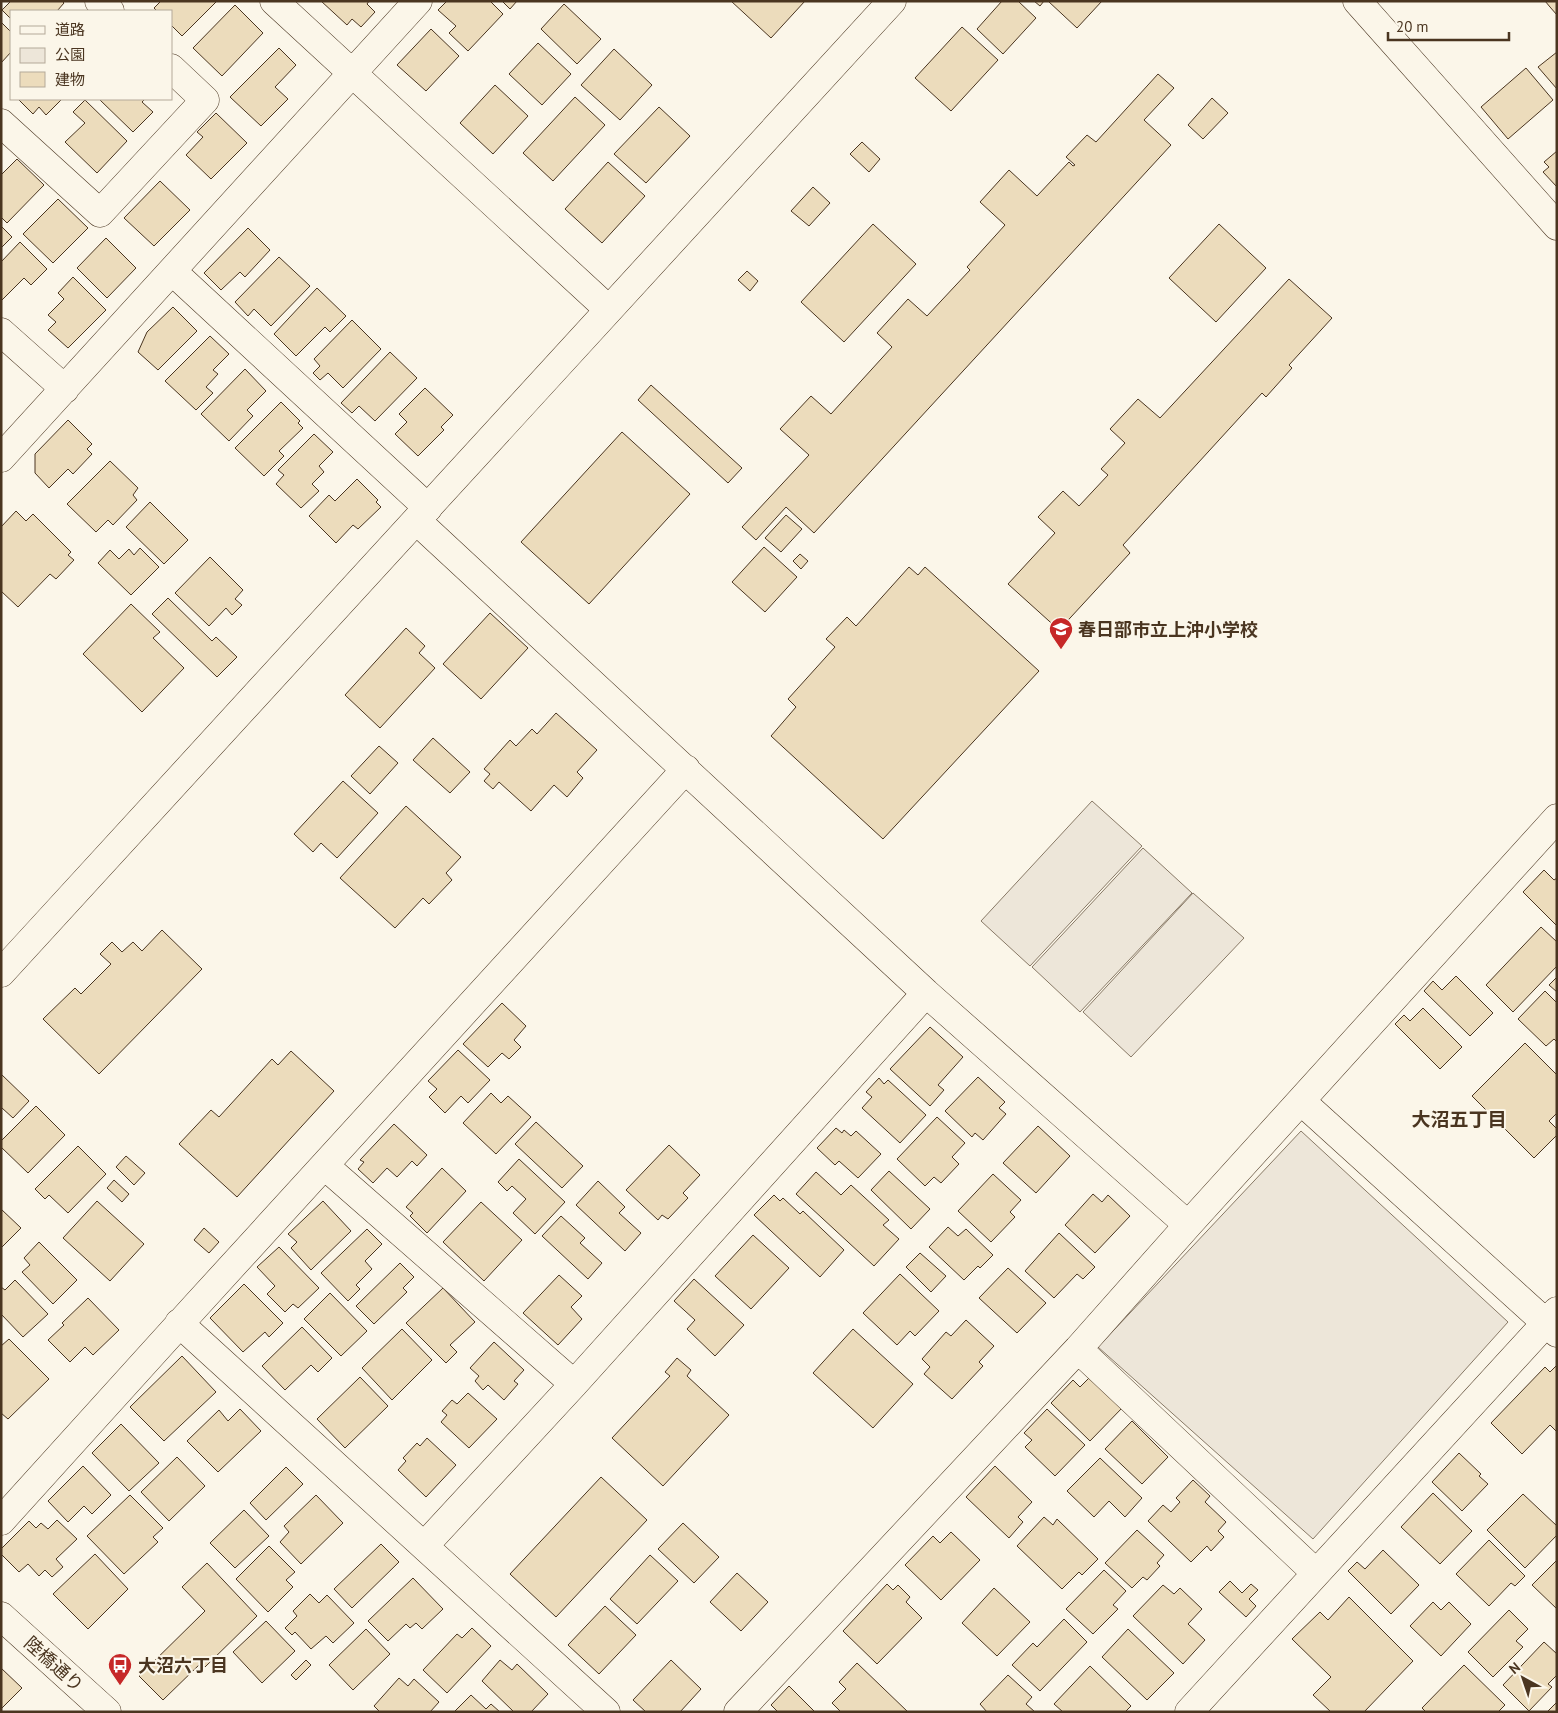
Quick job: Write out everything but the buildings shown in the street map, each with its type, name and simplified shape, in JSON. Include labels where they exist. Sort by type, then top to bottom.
[{"type":"street","points":[[99,1],[109,10]]},
{"type":"street","points":[[274,1],[608,309]]},
{"type":"street","points":[[1,458],[418,1]]},
{"type":"street","points":[[1,973],[423,515],[608,309],[892,1]]},
{"type":"street","points":[[1357,1],[1557,226]]},
{"type":"street","points":[[1,124],[100,213],[205,100],[172,69]]},
{"type":"street","points":[[172,271],[686,769],[926,993],[1188,1224]]},
{"type":"street","points":[[1,332],[65,390]]},
{"type":"street","points":[[1,1521],[179,1323],[325,1166],[686,769]]},
{"type":"street","points":[[738,1712],[1078,1349],[1188,1224],[1302,1101],[1557,818]]},
{"type":"street","points":[[425,1545],[574,1384],[926,993]]},
{"type":"street","points":[[1188,1712],[1316,1573],[1553,1322],[1302,1101]]},
{"type":"street","points":[[325,1166],[574,1384]]},
{"type":"street","points":[[179,1323],[425,1545],[606,1712]]},
{"type":"street","points":[[1078,1349],[1316,1573]]},
{"type":"street","name":"陸橋通り","points":[[1,1616],[107,1712]]},
{"type":"green space","points":[[1092,801],[1142,846],[1030,966],[981,921]]},
{"type":"green space","points":[[1143,848],[1192,893],[1080,1012],[1032,967]]},
{"type":"green space","points":[[1193,893],[1244,938],[1131,1057],[1083,1012]]},
{"type":"green space","points":[[1301,1131],[1508,1322],[1313,1539],[1098,1347]]},
{"type":"place","name":"春日部市立上沖小学校","points":[[1061,650]]},
{"type":"place","name":"大沼六丁目","points":[[120,1686]]},
{"type":"district","name":"大沼五丁目","points":[[1459,1119]]}]
